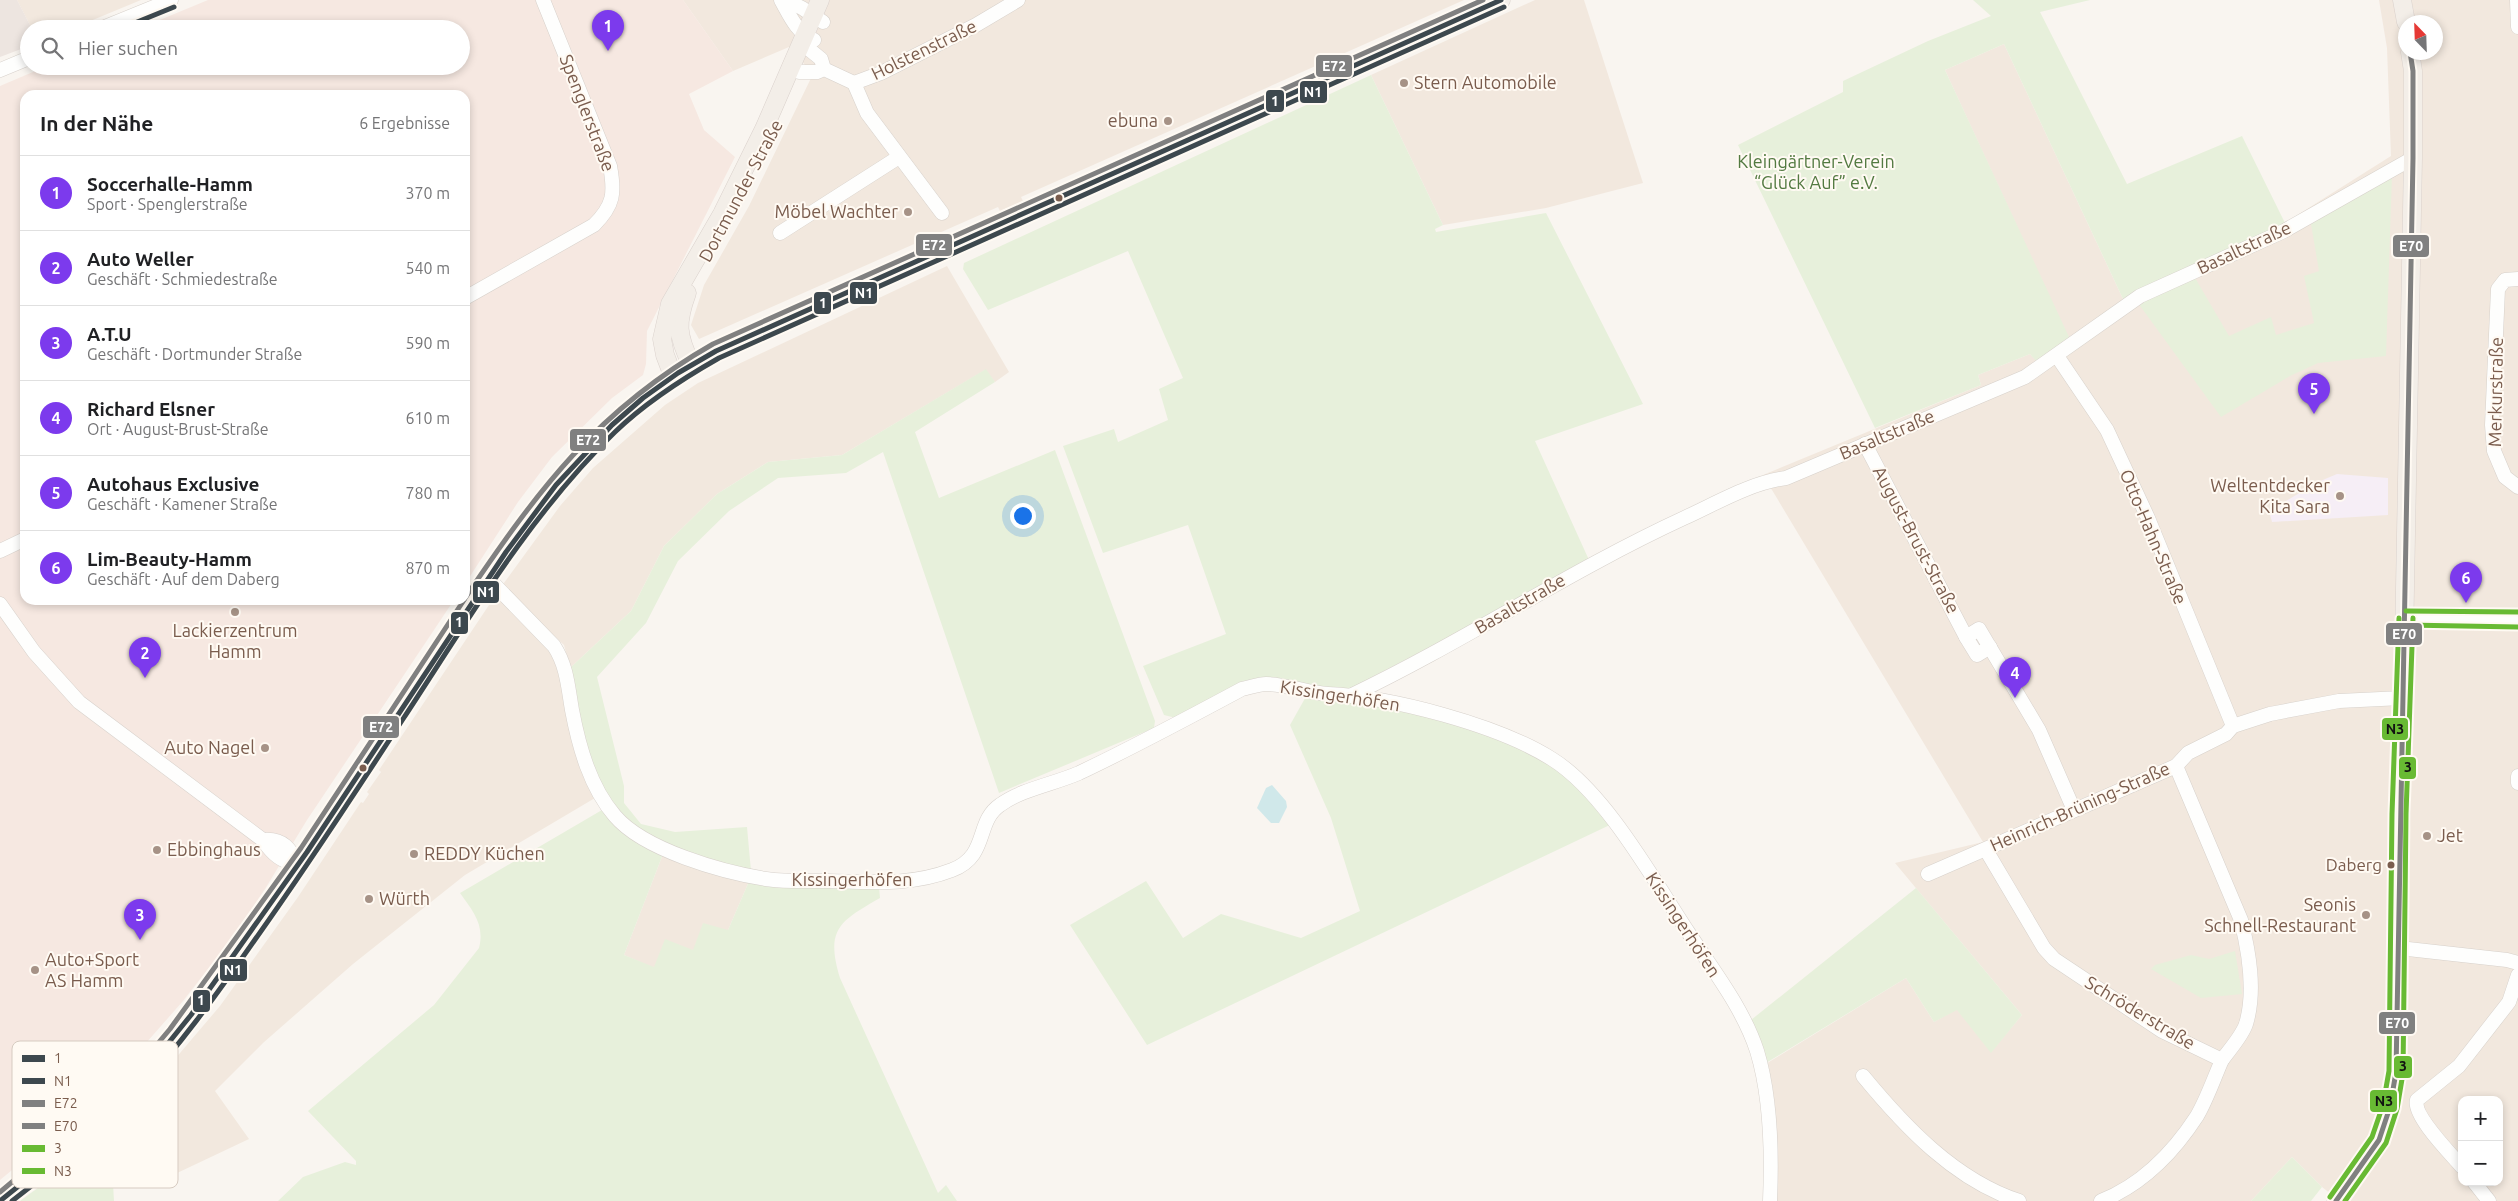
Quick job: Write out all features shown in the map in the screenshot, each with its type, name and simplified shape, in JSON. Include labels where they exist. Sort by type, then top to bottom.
[{"type":"main road","name":"Dortmunder Straße","points":[[691,364],[682,347],[678,330],[680,312],[687,293],[740,198],[786,104],[819,13],[832,0]]},
{"type":"main road","points":[[171,1041],[185,1024],[298,866],[488,578],[546,494],[581,454],[635,403],[691,364],[1501,0]]},
{"type":"main road","points":[[2402,0],[2405,15]]},
{"type":"main road","name":"Dortmunder Straße","points":[[673,376],[665,355],[662,338],[670,304],[722,214],[764,129],[773,104],[809,42]]},
{"type":"main road","points":[[2336,1201],[2379,1140],[2390,1107],[2396,1072],[2402,698],[2406,618],[2410,245],[2413,158],[2413,71],[2411,60]]},
{"type":"main road","points":[[0,1200],[15,1188]]},
{"type":"street","points":[[122,20],[171,0]]},
{"type":"street","name":"Spenglerstraße","points":[[470,295],[584,232],[604,215],[614,190],[610,166],[543,0]]},
{"type":"street","points":[[783,0],[819,13]]},
{"type":"street","points":[[783,0],[795,24],[821,59],[824,69]]},
{"type":"street","name":"Holstenstraße","points":[[854,83],[890,69],[976,25],[1018,0]]},
{"type":"street","points":[[2517,0],[2518,27]]},
{"type":"street","points":[[0,70],[20,62]]},
{"type":"street","points":[[799,72],[817,72],[824,69],[854,83],[866,113],[942,213]]},
{"type":"street","points":[[780,233],[899,157]]},
{"type":"street","name":"Basaltstraße","points":[[1352,695],[1454,643],[1566,578],[1663,528],[1764,481],[1786,478],[2025,377],[2140,296],[2284,231],[2413,158]]},
{"type":"street","name":"Merkurstraße","points":[[2518,279],[2505,280],[2498,289],[2493,445],[2498,464],[2505,476],[2518,487]]},
{"type":"street","name":"Otto-Hahn-Straße","points":[[2057,356],[2111,439],[2148,518],[2233,726]]},
{"type":"street","name":"August-Brust-Straße","points":[[1865,444],[1966,637],[1979,628],[2039,730],[2074,810]]},
{"type":"street","points":[[0,551],[20,541]]},
{"type":"street","name":"Kissingerhöfen","points":[[488,578],[554,646],[562,659],[579,742],[597,788],[617,818],[628,829],[665,849],[767,879],[892,884],[922,880],[954,870],[968,861],[976,851],[990,815],[998,806],[1010,798],[1077,774],[1242,689],[1266,684],[1308,693],[1352,695],[1456,720],[1509,737],[1552,759],[1568,771],[1594,797],[1627,840],[1719,980],[1751,1036],[1766,1091],[1770,1201]]},
{"type":"street","points":[[0,604],[34,652],[79,702],[263,840],[273,839],[282,842],[292,850],[298,866]]},
{"type":"street","points":[[2406,618],[2518,620]]},
{"type":"street","name":"Heinrich-Brüning-Straße","points":[[1928,874],[2176,766],[2188,753],[2226,734],[2233,726],[2270,714],[2310,705],[2339,701],[2402,698]]},
{"type":"street","points":[[2100,1201],[2115,1195],[2160,1164],[2197,1115],[2222,1060],[2246,1026],[2251,997],[2248,945],[2241,920],[2176,766]]},
{"type":"street","points":[[2518,776],[2518,783]]},
{"type":"street","name":"Schröderstraße","points":[[1986,850],[2044,948],[2054,959],[2162,1031],[2222,1060]]},
{"type":"street","points":[[2399,948],[2507,960],[2518,963]]},
{"type":"street","points":[[2458,1162],[2419,1115],[2415,1104],[2417,1100],[2459,1066],[2509,1002],[2518,975]]},
{"type":"street","points":[[1863,1076],[1918,1138],[1950,1163],[1985,1185],[2019,1201]]},
{"type":"street","points":[[2477,1186],[2490,1201]]},
{"type":"shaded area","points":[[0,0],[17,0],[27,20],[20,20],[20,49],[0,57]]},
{"type":"shaded area","points":[[17,0],[141,0],[93,20],[27,20]]},
{"type":"shaded area","points":[[208,0],[683,0],[733,71],[689,94],[704,130],[735,157],[647,331],[646,364],[643,375],[612,398],[552,457],[518,502],[470,576],[470,90],[20,90],[20,605],[451,605],[307,820],[265,889],[229,942],[183,1001],[148,1041],[12,1041],[12,1170],[0,1180],[0,86],[26,75],[470,75],[470,20],[160,20]]},
{"type":"shaded area","points":[[683,0],[1464,0],[1021,197],[1023,201],[1000,211],[998,207],[699,339],[691,325],[704,285],[749,206],[813,74],[789,47],[733,71]]},
{"type":"shaded area","points":[[1535,0],[1584,0],[1643,183],[1546,208],[1443,225],[1371,75]]},
{"type":"shaded area","points":[[2379,0],[2518,0],[2518,1201],[2340,1201],[2322,1187],[2292,1157],[2251,1201],[1768,1201],[1764,1065],[1906,978],[1934,1022],[1957,1009],[1991,1052],[2022,1015],[1895,863],[1983,842],[1763,475],[1981,385],[1978,375],[2030,354],[2036,360],[2068,337],[1945,70],[2004,44],[2123,299],[2285,223],[2391,156],[2387,48]]},
{"type":"shaded area","points":[[947,266],[1009,372],[995,382],[985,370],[842,455],[768,462],[717,494],[664,546],[631,611],[570,668],[564,645],[501,587],[560,506],[593,468],[665,405],[698,383]]},
{"type":"shaded area","name":"Weltentdecker Kita Sara","points":[[2337,474],[2388,478],[2388,515],[2272,522],[2269,511],[2318,482]]},
{"type":"shaded area","points":[[497,593],[552,649],[595,798],[465,875],[353,964],[263,1043],[215,1091],[249,1139],[178,1173],[178,1055],[220,1006],[298,897],[361,802],[363,803],[369,794],[367,792],[381,772],[379,770]]},
{"type":"shaded area","points":[[663,854],[750,879],[728,930],[693,950],[654,968],[624,955]]},
{"type":"green space","name":"Kleingärtner-Verein “Glück Auf” e.V.","points":[[1973,0],[2090,0],[2040,12],[2127,184],[2242,136],[2285,223],[2123,299],[2004,44],[1945,70],[2069,337],[2036,361],[2030,354],[1978,375],[1981,385],[1875,428],[1738,145],[1843,92],[1843,81],[1928,41],[1991,16]]},
{"type":"green space","points":[[1371,75],[1443,225],[1435,229],[1436,232],[1546,213],[1643,404],[1535,441],[1589,560],[1492,615],[1351,688],[1310,688],[1263,679],[1243,681],[1176,718],[1164,715],[1143,666],[1226,634],[1188,525],[1103,553],[1063,446],[1114,429],[1118,442],[1168,420],[1159,389],[1183,378],[1128,251],[988,310],[963,269],[964,263]]},
{"type":"green space","points":[[2392,174],[2386,356],[2318,363],[2290,376],[2221,417],[2138,303],[2194,276],[2229,336],[2271,317],[2276,335],[2314,323],[2304,276],[2319,271],[2310,218]]},
{"type":"green space","points":[[986,369],[995,382],[915,432],[939,498],[1055,450],[1155,721],[1154,728],[999,793],[883,452],[846,473],[778,478],[729,511],[678,561],[646,623],[597,677],[624,786],[624,803],[641,824],[675,832],[747,827],[751,871],[685,853],[627,823],[599,784],[584,735],[570,668],[631,611],[664,546],[717,494],[768,462],[842,455]]},
{"type":"green space","points":[[1308,693],[1456,719],[1552,759],[1614,823],[1147,1045],[1070,925],[1146,881],[1183,938],[1221,914],[1301,938],[1360,911],[1331,818],[1290,725]]},
{"type":"green space","points":[[602,810],[663,854],[624,955],[654,967],[665,939],[693,950],[703,923],[728,930],[750,879],[879,887],[880,898],[855,913],[839,928],[834,948],[840,978],[938,1193],[946,1185],[957,1201],[278,1201],[303,1177],[345,1162],[356,1165],[356,1161],[308,1111],[434,1005],[479,948],[480,932],[477,919],[460,893]]},
{"type":"green space","points":[[1916,888],[2022,1015],[1991,1053],[1957,1010],[1934,1022],[1906,978],[1761,1066],[1746,1024]]},
{"type":"green space","points":[[2235,951],[2242,994],[2201,998],[2151,969],[2155,965],[2191,955],[2209,959]]},
{"type":"green space","points":[[2292,1157],[2322,1187],[2311,1201],[2251,1201]]},
{"type":"green space","points":[[38,1188],[113,1188],[114,1201],[20,1201]]},
{"type":"water","points":[[1272,785],[1286,801],[1287,807],[1279,823],[1271,823],[1257,808],[1266,788]]},
{"type":"transit line","name":"E72","points":[[470,591],[518,522],[573,455],[636,396],[672,369],[713,344],[1483,0]]},
{"type":"transit line","name":"1","points":[[170,1041],[191,1015],[307,852],[506,552],[556,485],[612,425],[643,398],[678,373],[716,351],[1501,0]]},
{"type":"transit line","name":"N1","points":[[142,20],[174,7]]},
{"type":"transit line","name":"N1","points":[[178,1044],[226,981],[292,886],[476,606],[528,533],[584,464],[615,432],[639,411],[678,383],[719,358],[1504,7]]},
{"type":"transit line","name":"E70","points":[[2336,1201],[2379,1140],[2390,1107],[2396,1072],[2413,158],[2413,71],[2411,60]]},
{"type":"transit line","name":"E72","points":[[160,1041],[301,848],[461,605]]},
{"type":"transit line","name":"N3","points":[[2406,611],[2518,612]]},
{"type":"transit line","name":"N3","points":[[2330,1197],[2372,1137],[2383,1105],[2389,1071],[2392,814],[2399,618]]},
{"type":"transit line","name":"3","points":[[2345,1201],[2386,1143],[2397,1109],[2403,1073],[2406,814],[2413,618]]},
{"type":"transit line","name":"3","points":[[2406,625],[2518,627]]},
{"type":"transit line","name":"E72","points":[[0,1192],[12,1182]]},
{"type":"transit line","name":"1","points":[[0,1201],[16,1188]]},
{"type":"transit line","name":"N1","points":[[12,1201],[28,1188]]},
{"type":"place","name":"Soccerhalle-Hamm","points":[[608,51]]},
{"type":"place","name":"Stern Automobile","points":[[1404,83]]},
{"type":"place","name":"ebuna","points":[[1168,121]]},
{"type":"place","name":"Möbel Wachter","points":[[908,212]]},
{"type":"place","name":"Autohaus Exclusive","points":[[2314,414]]},
{"type":"place","name":"Weltentdecker Kita Sara","points":[[2340,496]]},
{"type":"place","name":"Lim-Beauty-Hamm","points":[[2466,603]]},
{"type":"place","name":"Lackierzentrum Hamm","points":[[235,612]]},
{"type":"place","name":"Auto Weller","points":[[145,678]]},
{"type":"place","name":"Richard Elsner","points":[[2015,698]]},
{"type":"place","name":"Auto Nagel","points":[[265,748]]},
{"type":"place","name":"Jet","points":[[2427,836]]},
{"type":"place","name":"Ebbinghaus","points":[[157,850]]},
{"type":"place","name":"REDDY Küchen","points":[[414,854]]},
{"type":"place","name":"Daberg","points":[[2391,865]]},
{"type":"place","name":"Würth","points":[[369,899]]},
{"type":"place","name":"Seonis Schnell-Restaurant","points":[[2366,915]]},
{"type":"place","name":"A.T.U","points":[[140,940]]},
{"type":"place","name":"Auto+Sport AS Hamm","points":[[35,970]]}]
